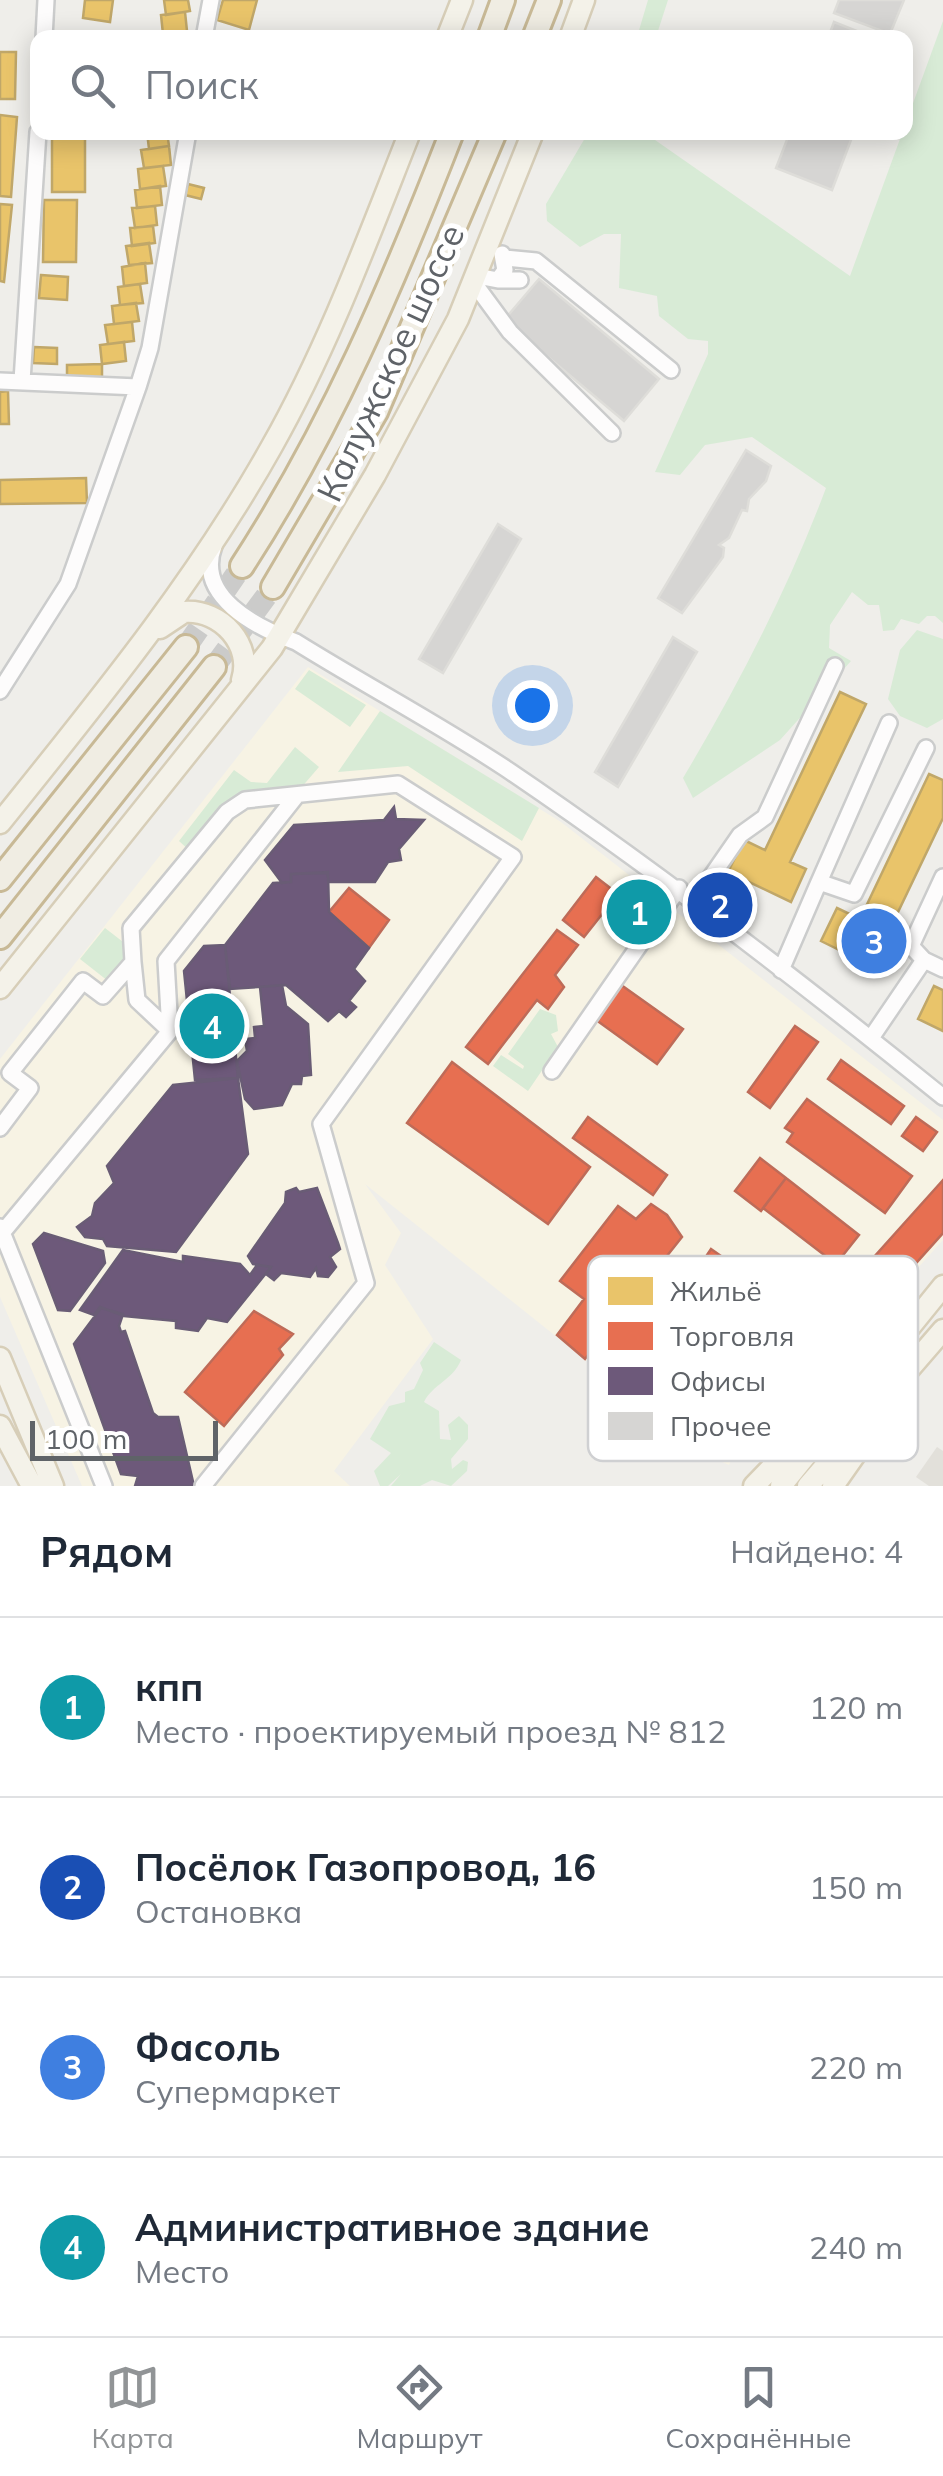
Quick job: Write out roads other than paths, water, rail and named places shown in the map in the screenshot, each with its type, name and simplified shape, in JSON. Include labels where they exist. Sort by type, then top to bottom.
[{"type":"highway","points":[[491,30],[503,0]]},
{"type":"highway","name":"Калужское шоссе","points":[[242,566],[296,484],[351,376],[449,140]]},
{"type":"highway","name":"Калужское шоссе","points":[[273,587],[376,412],[492,140]]},
{"type":"highway","points":[[0,878],[186,647]]},
{"type":"highway","points":[[0,937],[214,668]]},
{"type":"main road","points":[[450,30],[462,0]]},
{"type":"main road","points":[[573,30],[584,0]]},
{"type":"main road","points":[[0,823],[151,636],[272,446],[324,343],[407,140]]},
{"type":"main road","points":[[0,988],[279,636],[375,474],[497,283],[497,251],[531,140]]},
{"type":"main road","points":[[151,636],[184,612],[201,613],[225,627],[244,648],[247,662],[238,692]]},
{"type":"main road","points":[[918,1316],[943,1286]]},
{"type":"main road","points":[[918,1359],[938,1336]]},
{"type":"main road","points":[[918,1365],[938,1336]]},
{"type":"main road","points":[[0,1358],[53,1486]]},
{"type":"main road","points":[[0,1391],[30,1436]]},
{"type":"main road","points":[[0,1426],[32,1486]]},
{"type":"main road","points":[[754,1486],[778,1461]]},
{"type":"main road","points":[[781,1486],[801,1461]]},
{"type":"main road","points":[[808,1486],[830,1461]]},
{"type":"main road","points":[[833,1486],[850,1461]]},
{"type":"street","points":[[44,30],[46,0]]},
{"type":"street","points":[[205,30],[210,0]]},
{"type":"street","points":[[22,381],[37,140]]},
{"type":"street","points":[[0,692],[68,584],[138,387],[150,348],[187,140]]},
{"type":"street","points":[[497,251],[536,261],[670,370]]},
{"type":"street","points":[[497,283],[510,332],[612,432]]},
{"type":"street","points":[[0,382],[138,387]]},
{"type":"street","points":[[221,529],[210,558],[212,586],[218,595],[279,636],[500,765],[679,888],[943,1096]]},
{"type":"street","points":[[695,900],[740,834],[765,817],[834,666]]},
{"type":"street","points":[[781,970],[889,723]]},
{"type":"street","points":[[819,882],[854,894],[926,748]]},
{"type":"street","points":[[170,1031],[137,1000],[131,928],[227,812],[245,800],[398,784],[514,856],[322,1124],[366,1283],[203,1486]]},
{"type":"street","points":[[104,1486],[1,1230],[170,1031],[166,960],[297,795]]},
{"type":"street","points":[[943,877],[911,946],[924,960],[943,969]]},
{"type":"street","points":[[552,1071],[679,888]]},
{"type":"street","points":[[870,1038],[924,960]]},
{"type":"street","points":[[0,1128],[30,1088],[10,1073],[58,1012],[83,982],[103,996],[133,962]]},
{"type":"tunnel","points":[[186,647],[242,566]]},
{"type":"tunnel","points":[[214,667],[273,587]]},
{"type":"place","name":"Посёлок Газопровод, 16","points":[[720,905]]},
{"type":"place","name":"кпп","points":[[639,912]]},
{"type":"place","name":"Фасоль","points":[[874,941]]},
{"type":"place","name":"Административное здание","points":[[212,1026]]}]
